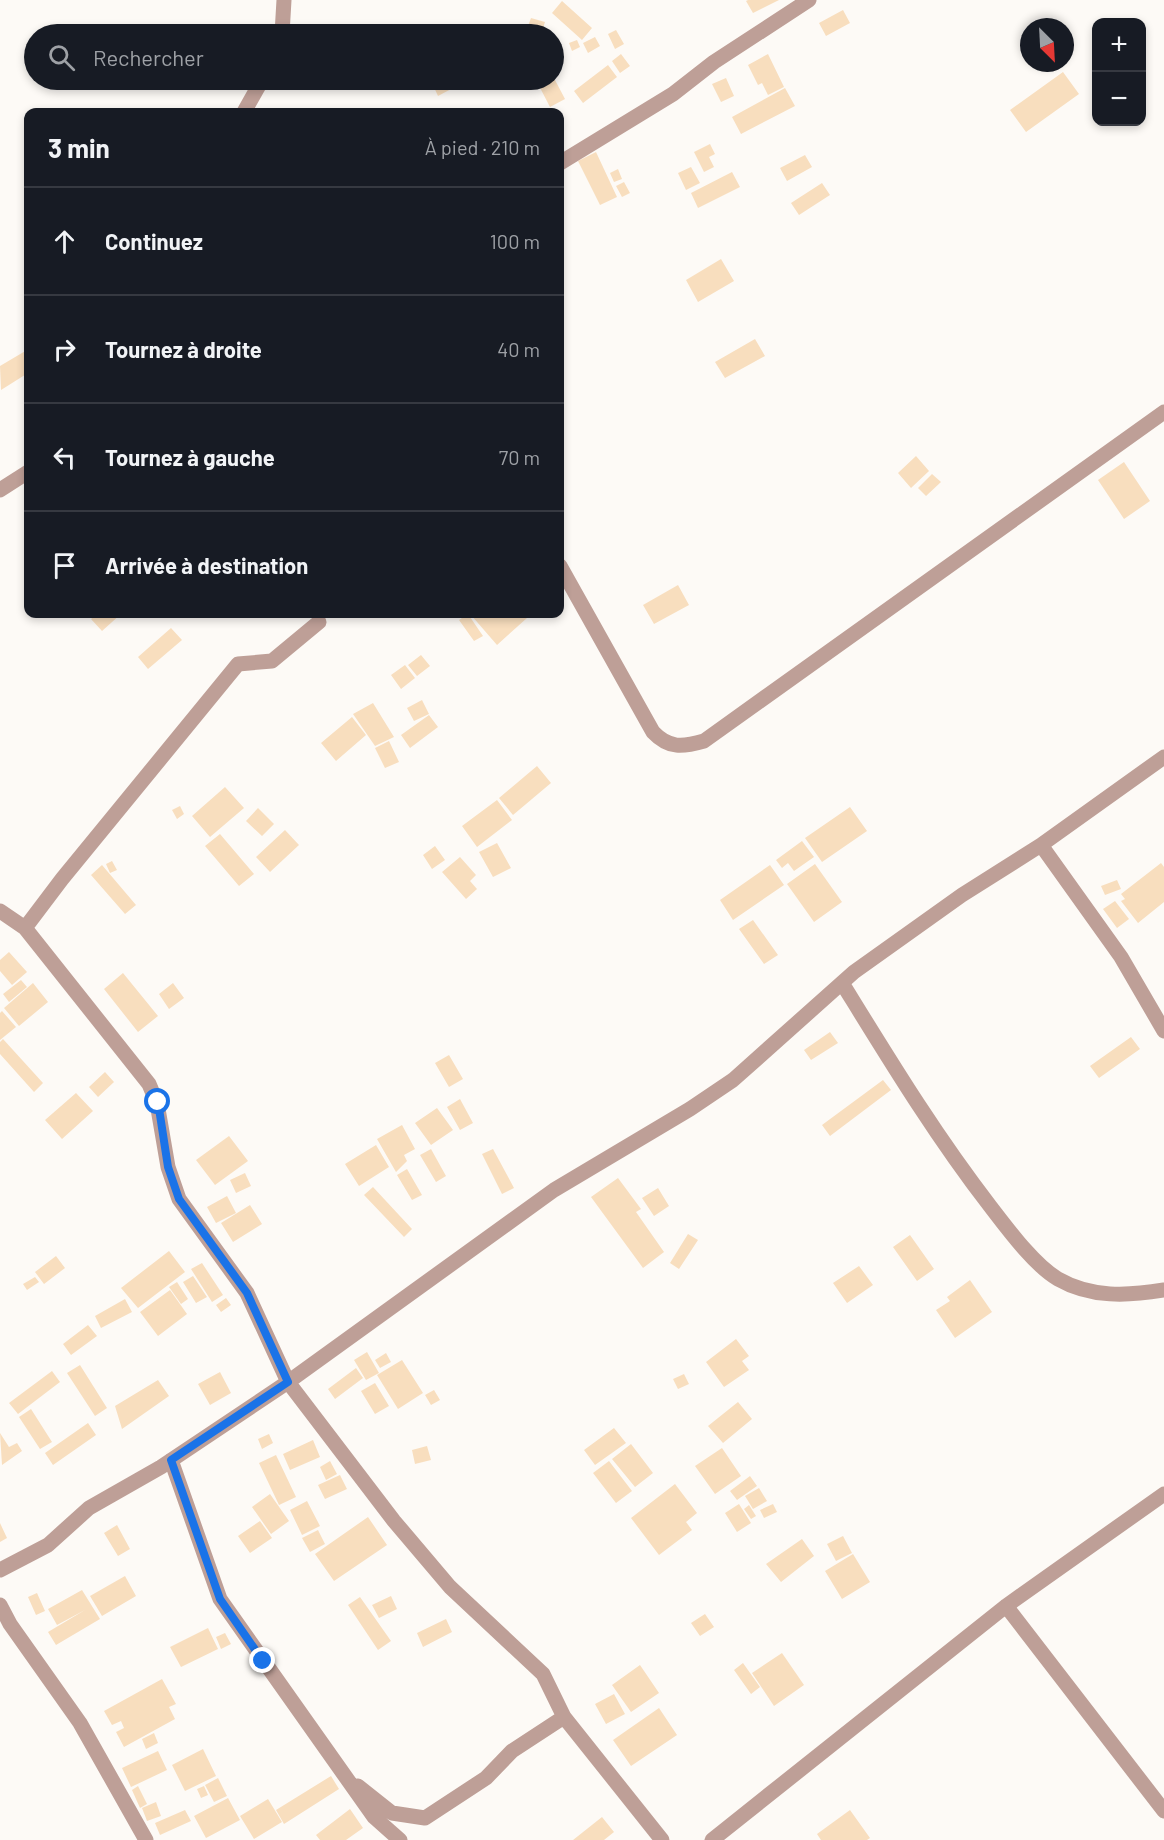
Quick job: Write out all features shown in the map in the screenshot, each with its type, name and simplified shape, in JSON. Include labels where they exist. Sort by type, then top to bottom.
[{"type":"street","points":[[283,24],[284,0]]},
{"type":"street","points":[[564,161],[673,94],[714,62],[806,1]]},
{"type":"street","points":[[246,108],[256,90]]},
{"type":"street","points":[[564,573],[654,732],[668,744],[688,746],[704,741],[840,640],[1164,412]]},
{"type":"street","points":[[0,490],[24,475]]},
{"type":"street","points":[[25,928],[62,879],[238,664],[272,661],[319,622]]},
{"type":"street","points":[[0,1570],[48,1545],[89,1508],[171,1460],[288,1382],[554,1191],[690,1109],[733,1080],[842,983],[962,895],[1041,845],[1164,757]]},
{"type":"street","points":[[1041,845],[1121,957],[1164,1031]]},
{"type":"street","points":[[0,911],[25,928],[149,1084],[158,1102],[168,1167],[179,1199],[247,1293],[288,1382],[394,1521],[450,1587],[543,1674],[564,1717],[662,1840]]},
{"type":"street","points":[[842,983],[944,1146],[1015,1239],[1057,1279],[1094,1293],[1132,1295],[1164,1290]]},
{"type":"street","points":[[171,1460],[220,1599],[374,1817],[400,1840]]},
{"type":"street","points":[[712,1840],[1006,1606],[1164,1494]]},
{"type":"street","points":[[0,1605],[10,1624],[80,1723],[146,1840]]},
{"type":"street","points":[[1006,1606],[1164,1811]]},
{"type":"street","points":[[342,1773],[392,1814],[425,1818],[486,1778],[512,1751],[564,1717]]},
{"type":"building","points":[[748,0],[779,0],[753,13],[746,1]]},
{"type":"building","points":[[562,1],[592,28],[582,40],[552,13]]},
{"type":"building","points":[[843,10],[850,23],[826,36],[819,23]]},
{"type":"building","points":[[531,18],[545,22],[544,24],[529,24]]},
{"type":"building","points":[[616,30],[624,44],[615,49],[608,34]]},
{"type":"building","points":[[595,37],[600,46],[588,53],[583,43]]},
{"type":"building","points":[[577,40],[580,47],[572,51],[569,43]]},
{"type":"building","points":[[621,54],[630,66],[620,73],[612,61]]},
{"type":"building","points":[[768,54],[784,87],[768,95],[762,83],[758,85],[748,65]]},
{"type":"building","points":[[608,65],[617,77],[583,103],[574,91]]},
{"type":"building","points":[[1063,72],[1079,94],[1026,132],[1010,110]]},
{"type":"building","points":[[726,78],[734,96],[721,102],[712,84]]},
{"type":"building","points":[[785,88],[795,106],[741,134],[732,117]]},
{"type":"building","points":[[435,90],[449,90],[438,96]]},
{"type":"building","points":[[541,90],[560,90],[565,99],[550,107]]},
{"type":"building","points":[[710,144],[715,154],[709,157],[714,167],[704,172],[694,152]]},
{"type":"building","points":[[596,152],[617,197],[600,205],[578,161]]},
{"type":"building","points":[[805,155],[812,167],[787,181],[780,168]]},
{"type":"building","points":[[691,167],[700,183],[686,190],[678,173]]},
{"type":"building","points":[[618,169],[622,179],[614,182],[610,173]]},
{"type":"building","points":[[732,172],[740,187],[698,208],[691,193]]},
{"type":"building","points":[[624,182],[630,193],[622,197],[616,186]]},
{"type":"building","points":[[822,183],[830,195],[799,215],[791,203]]},
{"type":"building","points":[[721,259],[734,281],[698,302],[686,280]]},
{"type":"building","points":[[755,339],[765,356],[725,378],[715,362]]},
{"type":"building","points":[[24,352],[24,376],[1,390],[0,366]]},
{"type":"building","points":[[916,456],[929,471],[911,488],[898,473]]},
{"type":"building","points":[[1124,462],[1150,501],[1124,519],[1098,480]]},
{"type":"building","points":[[932,474],[941,482],[926,496],[918,488]]},
{"type":"building","points":[[678,585],[689,605],[654,624],[643,605]]},
{"type":"building","points":[[92,618],[117,618],[102,631]]},
{"type":"building","points":[[471,618],[483,636],[474,641],[459,620]]},
{"type":"building","points":[[474,618],[527,618],[497,645]]},
{"type":"building","points":[[171,628],[182,640],[148,669],[138,657]]},
{"type":"building","points":[[421,655],[430,666],[417,676],[408,665]]},
{"type":"building","points":[[405,665],[415,678],[401,689],[391,675]]},
{"type":"building","points":[[422,700],[429,714],[414,721],[407,708]]},
{"type":"building","points":[[373,703],[394,737],[375,746],[353,714]]},
{"type":"building","points":[[429,715],[438,727],[410,748],[401,735]]},
{"type":"building","points":[[352,717],[366,735],[336,761],[321,743]]},
{"type":"building","points":[[389,741],[399,762],[385,768],[375,748]]},
{"type":"building","points":[[537,766],[551,783],[513,815],[499,798]]},
{"type":"building","points":[[225,787],[244,808],[210,837],[192,816]]},
{"type":"building","points":[[497,800],[512,820],[477,847],[462,826]]},
{"type":"building","points":[[180,806],[184,814],[177,819],[172,810]]},
{"type":"building","points":[[850,807],[867,831],[822,862],[805,838]]},
{"type":"building","points":[[258,808],[274,824],[262,836],[246,821]]},
{"type":"building","points":[[285,830],[299,845],[270,872],[256,857]]},
{"type":"building","points":[[220,834],[254,874],[239,886],[205,846]]},
{"type":"building","points":[[802,841],[814,857],[794,871],[788,863],[782,868],[776,860]]},
{"type":"building","points":[[497,843],[511,868],[493,877],[479,852]]},
{"type":"building","points":[[435,846],[445,860],[432,869],[423,855]]},
{"type":"building","points":[[460,857],[476,875],[470,881],[477,889],[466,899],[442,872]]},
{"type":"building","points":[[112,861],[117,870],[110,873],[106,864]]},
{"type":"building","points":[[1161,863],[1164,867],[1164,902],[1138,923],[1121,901],[1125,899],[1121,894]]},
{"type":"building","points":[[815,864],[842,902],[814,922],[787,884]]},
{"type":"building","points":[[102,865],[136,905],[125,914],[91,875]]},
{"type":"building","points":[[770,865],[784,885],[733,920],[720,900]]},
{"type":"building","points":[[1117,880],[1121,889],[1105,895],[1101,886]]},
{"type":"building","points":[[1115,901],[1129,919],[1117,928],[1103,909]]},
{"type":"building","points":[[753,920],[778,955],[764,964],[739,929]]},
{"type":"building","points":[[9,952],[27,972],[12,985],[0,971],[0,960]]},
{"type":"building","points":[[123,973],[158,1016],[138,1032],[104,989]]},
{"type":"building","points":[[21,980],[27,987],[9,1002],[3,994]]},
{"type":"building","points":[[33,983],[48,1002],[19,1026],[4,1008]]},
{"type":"building","points":[[173,983],[184,998],[169,1009],[159,994]]},
{"type":"building","points":[[2,1011],[16,1027],[0,1040],[0,1013]]},
{"type":"building","points":[[830,1032],[838,1043],[811,1060],[804,1050]]},
{"type":"building","points":[[1131,1037],[1140,1049],[1099,1078],[1090,1066]]},
{"type":"building","points":[[3,1039],[43,1083],[34,1092],[0,1054],[0,1042]]},
{"type":"building","points":[[449,1055],[463,1079],[449,1087],[435,1063]]},
{"type":"building","points":[[105,1072],[114,1082],[98,1097],[89,1087]]},
{"type":"building","points":[[883,1080],[891,1090],[830,1136],[822,1125]]},
{"type":"building","points":[[76,1093],[93,1111],[62,1139],[45,1120]]},
{"type":"building","points":[[460,1099],[473,1123],[460,1130],[447,1107]]},
{"type":"building","points":[[437,1108],[453,1130],[431,1145],[415,1123]]},
{"type":"building","points":[[402,1125],[415,1149],[404,1155],[407,1161],[396,1172],[377,1139]]},
{"type":"building","points":[[229,1136],[248,1161],[215,1185],[196,1160]]},
{"type":"building","points":[[376,1145],[389,1167],[359,1186],[345,1164]]},
{"type":"building","points":[[431,1149],[446,1176],[436,1182],[420,1155]]},
{"type":"building","points":[[493,1149],[514,1188],[502,1194],[482,1154]]},
{"type":"building","points":[[407,1169],[422,1195],[412,1200],[397,1175]]},
{"type":"building","points":[[245,1173],[251,1186],[236,1193],[230,1180]]},
{"type":"building","points":[[618,1178],[641,1209],[636,1212],[664,1252],[643,1268],[591,1197]]},
{"type":"building","points":[[373,1187],[412,1229],[404,1237],[364,1195]]},
{"type":"building","points":[[658,1188],[669,1206],[654,1216],[642,1198]]},
{"type":"building","points":[[227,1196],[236,1213],[216,1223],[207,1207]]},
{"type":"building","points":[[250,1205],[262,1224],[233,1242],[221,1223]]},
{"type":"building","points":[[688,1234],[698,1240],[679,1269],[670,1263]]},
{"type":"building","points":[[910,1235],[934,1269],[917,1281],[893,1247]]},
{"type":"building","points":[[169,1251],[185,1272],[138,1308],[121,1288]]},
{"type":"building","points":[[56,1256],[65,1268],[44,1284],[35,1272]]},
{"type":"building","points":[[202,1263],[223,1295],[212,1302],[191,1269]]},
{"type":"building","points":[[859,1266],[873,1285],[847,1303],[833,1283]]},
{"type":"building","points":[[193,1276],[207,1297],[196,1303],[183,1282]]},
{"type":"building","points":[[35,1277],[39,1282],[27,1290],[23,1284]]},
{"type":"building","points":[[970,1280],[992,1312],[955,1338],[936,1310],[950,1301],[947,1297]]},
{"type":"building","points":[[177,1282],[188,1299],[181,1304],[169,1287]]},
{"type":"building","points":[[170,1290],[187,1314],[158,1336],[140,1312]]},
{"type":"building","points":[[226,1298],[231,1305],[221,1312],[216,1305]]},
{"type":"building","points":[[125,1299],[132,1312],[101,1328],[95,1316]]},
{"type":"building","points":[[88,1325],[97,1336],[71,1355],[63,1344]]},
{"type":"building","points":[[736,1339],[749,1356],[742,1361],[749,1370],[724,1387],[706,1362]]},
{"type":"building","points":[[367,1352],[379,1373],[366,1380],[354,1360]]},
{"type":"building","points":[[386,1353],[391,1362],[380,1368],[375,1360]]},
{"type":"building","points":[[402,1360],[423,1393],[398,1409],[377,1375]]},
{"type":"building","points":[[80,1365],[107,1408],[95,1416],[67,1373]]},
{"type":"building","points":[[356,1368],[363,1378],[335,1399],[328,1389]]},
{"type":"building","points":[[52,1371],[60,1382],[18,1414],[9,1403]]},
{"type":"building","points":[[220,1372],[231,1393],[210,1405],[198,1384]]},
{"type":"building","points":[[684,1374],[689,1384],[678,1389],[673,1379]]},
{"type":"building","points":[[158,1380],[169,1396],[122,1429],[115,1406]]},
{"type":"building","points":[[375,1383],[389,1406],[375,1414],[361,1391]]},
{"type":"building","points":[[434,1390],[440,1400],[431,1405],[425,1395]]},
{"type":"building","points":[[738,1402],[752,1419],[723,1443],[708,1426]]},
{"type":"building","points":[[31,1409],[52,1442],[40,1449],[19,1417]]},
{"type":"building","points":[[88,1423],[96,1435],[53,1465],[45,1453]]},
{"type":"building","points":[[614,1428],[626,1443],[595,1465],[584,1450]]},
{"type":"building","points":[[0,1433],[9,1447],[17,1443],[22,1451],[2,1465]]},
{"type":"building","points":[[269,1434],[273,1443],[262,1449],[258,1439]]},
{"type":"building","points":[[313,1440],[320,1457],[290,1470],[283,1454]]},
{"type":"building","points":[[631,1444],[653,1473],[635,1487],[612,1459]]},
{"type":"building","points":[[427,1446],[431,1460],[415,1464],[412,1450]]},
{"type":"building","points":[[722,1448],[741,1476],[715,1494],[695,1466]]},
{"type":"building","points":[[276,1455],[296,1497],[279,1505],[259,1463]]},
{"type":"building","points":[[330,1461],[337,1474],[326,1480],[320,1467]]},
{"type":"building","points":[[609,1461],[632,1491],[616,1503],[593,1473]]},
{"type":"building","points":[[340,1475],[347,1489],[325,1499],[318,1485]]},
{"type":"building","points":[[750,1476],[757,1486],[737,1500],[730,1491]]},
{"type":"building","points":[[675,1484],[697,1513],[686,1522],[692,1530],[659,1555],[631,1518]]},
{"type":"building","points":[[759,1488],[767,1501],[753,1509],[745,1496]]},
{"type":"building","points":[[270,1494],[289,1521],[271,1534],[252,1507]]},
{"type":"building","points":[[307,1501],[320,1526],[302,1535],[290,1510]]},
{"type":"building","points":[[739,1504],[751,1523],[737,1532],[725,1513]]},
{"type":"building","points":[[773,1504],[777,1512],[764,1518],[760,1510]]},
{"type":"building","points":[[749,1505],[756,1516],[751,1519],[744,1509]]},
{"type":"building","points":[[368,1517],[387,1545],[334,1581],[315,1554]]},
{"type":"building","points":[[260,1521],[272,1538],[250,1553],[238,1536]]},
{"type":"building","points":[[0,1523],[7,1538],[0,1542]]},
{"type":"building","points":[[117,1525],[130,1549],[118,1556],[104,1533]]},
{"type":"building","points":[[318,1530],[325,1544],[310,1552],[302,1538]]},
{"type":"building","points":[[843,1536],[852,1553],[836,1561],[827,1544]]},
{"type":"building","points":[[802,1539],[814,1556],[781,1582],[766,1564]]},
{"type":"building","points":[[853,1554],[870,1582],[842,1599],[825,1571]]},
{"type":"building","points":[[125,1576],[136,1596],[102,1616],[90,1596]]},
{"type":"building","points":[[82,1590],[100,1619],[56,1645],[48,1632],[85,1610],[57,1625],[48,1609]]},
{"type":"building","points":[[37,1593],[45,1611],[36,1615],[28,1597]]},
{"type":"building","points":[[391,1596],[397,1609],[379,1618],[372,1605]]},
{"type":"building","points":[[360,1597],[391,1641],[378,1650],[348,1605]]},
{"type":"building","points":[[705,1614],[714,1627],[700,1636],[691,1623]]},
{"type":"building","points":[[446,1619],[452,1632],[423,1647],[417,1633]]},
{"type":"building","points":[[208,1628],[218,1649],[181,1667],[170,1647]]},
{"type":"building","points":[[225,1633],[231,1644],[221,1649],[216,1637]]},
{"type":"building","points":[[782,1653],[804,1685],[774,1706],[752,1673]]},
{"type":"building","points":[[743,1663],[760,1687],[751,1694],[734,1670]]},
{"type":"building","points":[[640,1665],[659,1693],[631,1712],[612,1685]]},
{"type":"building","points":[[162,1679],[176,1704],[169,1707],[175,1719],[124,1747],[116,1732],[124,1728],[121,1721],[112,1725],[104,1711]]},
{"type":"building","points":[[614,1694],[625,1714],[606,1724],[595,1704]]},
{"type":"building","points":[[659,1708],[677,1735],[631,1766],[613,1740]]},
{"type":"building","points":[[154,1733],[158,1743],[146,1749],[142,1739]]},
{"type":"building","points":[[203,1749],[216,1776],[185,1791],[172,1765]]},
{"type":"building","points":[[158,1751],[167,1770],[131,1787],[122,1768]]},
{"type":"building","points":[[331,1776],[339,1789],[284,1824],[276,1810]]},
{"type":"building","points":[[218,1778],[227,1796],[214,1802],[205,1785]]},
{"type":"building","points":[[138,1786],[147,1804],[140,1808],[132,1790]]},
{"type":"building","points":[[204,1786],[208,1795],[201,1798],[197,1789]]},
{"type":"building","points":[[228,1798],[240,1820],[206,1838],[194,1816]]},
{"type":"building","points":[[268,1799],[282,1822],[254,1839],[240,1816]]},
{"type":"building","points":[[156,1802],[161,1816],[147,1821],[142,1808]]},
{"type":"building","points":[[350,1809],[363,1828],[346,1840],[320,1840],[316,1835]]},
{"type":"building","points":[[185,1810],[191,1821],[160,1835],[155,1823]]},
{"type":"building","points":[[850,1810],[870,1838],[867,1840],[821,1840],[817,1834]]},
{"type":"building","points":[[602,1817],[614,1832],[604,1840],[573,1840]]},
{"type":"route","points":[[158,1102],[168,1167],[179,1199],[247,1293],[288,1382],[171,1460],[220,1599],[263,1661]]}]
